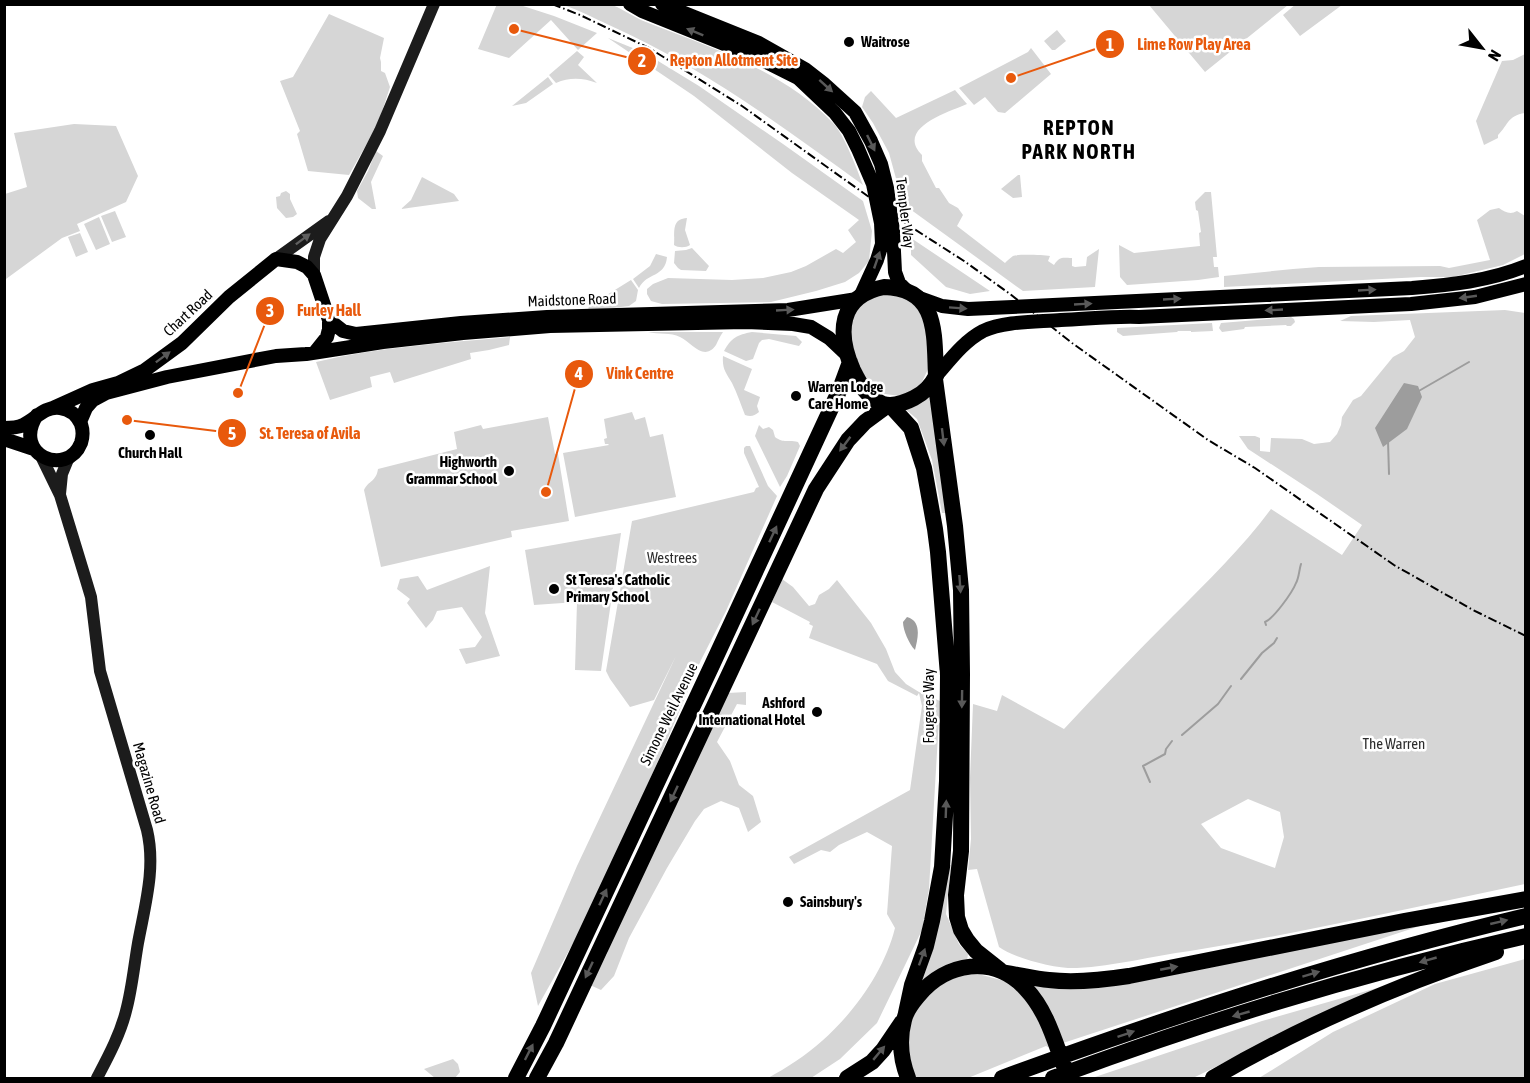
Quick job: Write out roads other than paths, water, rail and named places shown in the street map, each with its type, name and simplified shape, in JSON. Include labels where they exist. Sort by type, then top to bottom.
[{"type":"highway","points":[[537,1078],[816,489],[848,440],[865,422],[889,405],[907,402],[920,395],[936,377],[932,320],[927,308],[911,294],[894,287],[884,287],[868,291],[859,297],[846,315],[843,339],[859,383],[874,399],[889,405]]},
{"type":"highway","name":"Simone Weil Avenue","points":[[516,1078],[543,1026],[840,389],[849,358]]},
{"type":"highway","name":"Fougeres Way","points":[[936,377],[956,526],[961,590],[955,675],[961,851],[956,895],[957,917],[961,931],[976,951],[1024,987],[1036,1001],[1047,1020],[1065,1075]]},
{"type":"highway","name":"Fougeres Way","points":[[889,405],[911,428],[924,468],[955,675]]},
{"type":"highway","name":"Fougeres Way","points":[[905,1016],[912,985],[930,930],[942,867],[955,724]]},
{"type":"highway","points":[[847,1078],[872,1062],[883,1050],[915,1000],[933,980],[968,967],[982,967],[1048,980],[1106,979],[1526,899]]},
{"type":"highway","points":[[1002,1078],[1217,1003],[1419,942],[1526,916]]},
{"type":"highway","points":[[1065,1075],[1224,1019],[1458,951],[1526,936]]},
{"type":"highway","points":[[1213,1078],[1305,1029],[1389,992],[1526,942]]},
{"type":"highway","points":[[905,1016],[901,1055],[908,1078]]},
{"type":"main road","name":"Templer Way","points":[[630,4],[642,11],[754,56],[798,78],[835,112],[858,148],[873,184],[881,223],[882,244],[859,297]]},
{"type":"main road","name":"Templer Way","points":[[662,4],[759,43],[805,69],[855,112],[881,164],[893,231],[895,272],[899,283],[911,294]]},
{"type":"main road","points":[[276,259],[297,262],[307,267],[314,275],[329,329],[327,337],[315,352]]},
{"type":"main road","name":"Chart Road","points":[[53,408],[145,370],[182,343],[229,297],[276,259]]},
{"type":"main road","points":[[911,294],[934,304],[968,309],[1412,288],[1490,278],[1526,266]]},
{"type":"main road","points":[[936,377],[963,346],[982,332],[992,328],[1030,322],[1114,316],[1139,317],[1411,304],[1475,297],[1526,284]]},
{"type":"main road","name":"Maidstone Road","points":[[328,320],[343,331],[356,334],[547,317],[788,310],[859,297]]},
{"type":"main road","name":"Maidstone Road","points":[[80,422],[86,408],[93,400],[106,393],[199,370],[276,356],[421,337],[539,327],[746,322],[793,324],[812,327],[829,338],[849,358]]},
{"type":"main road","points":[[4,428],[23,425],[45,410],[61,408],[75,416],[82,429],[81,441],[74,454],[55,460],[4,439]]},
{"type":"main road","points":[[37,416],[30,432],[31,440],[38,452]]},
{"type":"street","name":"Chart Road","points":[[314,275],[314,257],[317,248],[380,131],[434,4]]},
{"type":"street","name":"Chart Road","points":[[276,259],[331,220]]},
{"type":"street","name":"Magazine Road","points":[[38,452],[60,495],[91,597],[100,670],[151,850],[148,890],[126,1012],[97,1078]]},
{"type":"street","name":"Magazine Road","points":[[60,495],[62,474],[69,457]]},
{"type":"waterway","points":[[1417,392],[1469,362]]},
{"type":"waterway","points":[[1388,441],[1389,474]]},
{"type":"waterway","points":[[1266,625],[1265,622],[1278,611],[1294,587],[1301,564]]},
{"type":"waterway","points":[[1241,679],[1277,638]]},
{"type":"waterway","points":[[1182,735],[1218,704],[1231,686]]},
{"type":"waterway","points":[[1150,782],[1143,766],[1165,754],[1172,741]]},
{"type":"railway","points":[[552,4],[649,48],[742,106],[908,225],[964,261],[1072,343],[1208,440],[1255,468],[1394,565],[1473,610],[1526,636]]},
{"type":"place","name":"Repton Allotment Site","points":[[514,29]]},
{"type":"place","name":"Waitrose","points":[[849,42]]},
{"type":"place","name":"Lime Row Play Area","points":[[1011,78]]},
{"type":"place","name":"Furley Hall","points":[[238,393]]},
{"type":"place","name":"Warren Lodge Care Home","points":[[796,396]]},
{"type":"place","name":"St. Teresa of Avila","points":[[127,420]]},
{"type":"place","name":"Church Hall","points":[[150,435]]},
{"type":"place","name":"Highworth Grammar School","points":[[509,471]]},
{"type":"place","name":"Vink Centre","points":[[546,492]]},
{"type":"place","name":"St Teresa's Catholic Primary School","points":[[554,589]]},
{"type":"place","name":"Ashford International Hotel","points":[[817,712]]},
{"type":"place","name":"Sainsbury's","points":[[788,902]]},
{"type":"district","name":"REPTON PARK NORTH","points":[[1079,140]]},
{"type":"park label","name":"Westrees","points":[[672,558]]},
{"type":"park label","name":"The Warren","points":[[1394,744]]}]
